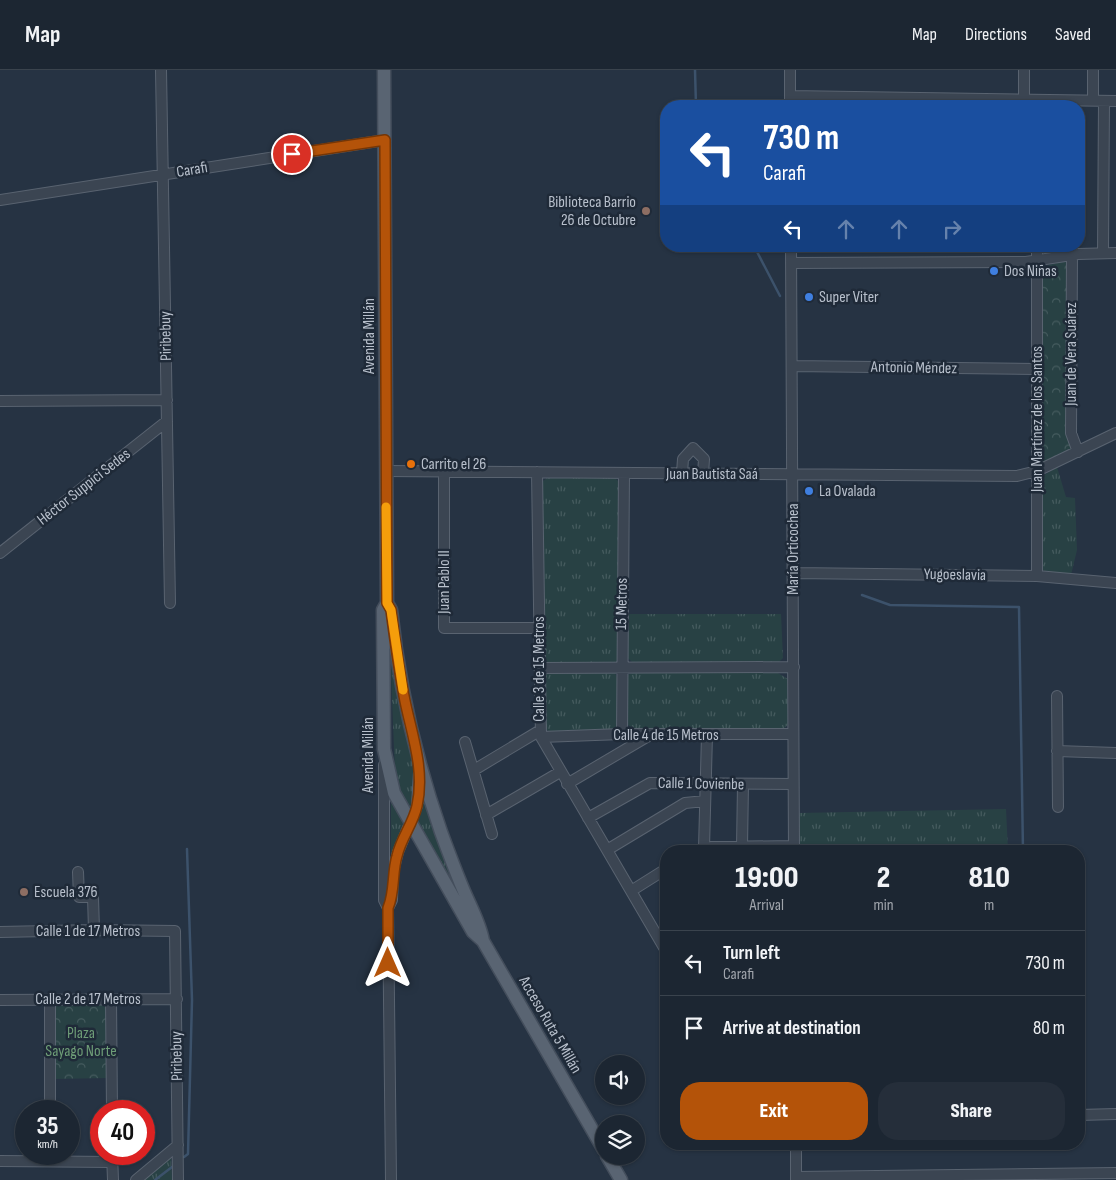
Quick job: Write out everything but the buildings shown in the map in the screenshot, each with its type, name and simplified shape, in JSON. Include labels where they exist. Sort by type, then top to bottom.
[{"type":"main road","name":"Avenida Millán","points":[[384,70],[387,603],[391,610],[399,673],[418,756]]},
{"type":"main road","name":"Avenida Millán","points":[[384,749],[383,610],[387,603]]},
{"type":"main road","name":"Acceso Ruta 5 Millán","points":[[384,749],[394,793],[410,824],[473,932],[483,942],[595,1135]]},
{"type":"main road","name":"Acceso Ruta 5 Millán","points":[[418,756],[441,831],[462,888],[481,929],[483,942]]},
{"type":"main road","points":[[612,1165],[621,1180]]},
{"type":"street","name":"Piribebuy","points":[[162,70],[170,603]]},
{"type":"street","points":[[790,70],[790,100]]},
{"type":"street","points":[[1024,70],[1024,99]]},
{"type":"street","points":[[1093,70],[1093,100]]},
{"type":"street","points":[[907,100],[1027,100]]},
{"type":"street","points":[[1085,100],[1116,101]]},
{"type":"street","points":[[1104,101],[1104,253]]},
{"type":"street","name":"Carafi","points":[[0,200],[385,140]]},
{"type":"street","name":"María Orticochea","points":[[791,252],[794,845]]},
{"type":"street","name":"Juan Martínez de los Santos","points":[[1037,252],[1037,576]]},
{"type":"street","points":[[791,262],[1037,261],[1072,255],[1116,253]]},
{"type":"street","name":"Juan de Vera Suárez","points":[[1072,255],[1071,434],[1078,452]]},
{"type":"street","name":"Antonio Méndez","points":[[792,366],[1036,369]]},
{"type":"street","points":[[0,401],[167,400]]},
{"type":"street","name":"Héctor Suppici Sedes","points":[[0,553],[168,421]]},
{"type":"street","name":"Juan Bautista Saá","points":[[386,471],[1017,476],[1037,472],[1116,433]]},
{"type":"street","points":[[682,474],[683,459],[693,448],[704,459],[703,474]]},
{"type":"street","name":"Juan Pablo II","points":[[444,472],[444,628],[538,628]]},
{"type":"street","name":"Calle 3 de 15 Metros","points":[[537,472],[540,734],[560,772],[660,941]]},
{"type":"street","name":"15 Metros","points":[[622,734],[624,474]]},
{"type":"street","name":"Yugoeslavia","points":[[794,573],[1037,576],[1116,583]]},
{"type":"street","points":[[539,668],[794,667]]},
{"type":"street","points":[[1056,696],[1058,807]]},
{"type":"street","points":[[474,770],[540,734]]},
{"type":"street","name":"Calle 4 de 15 Metros","points":[[540,734],[792,734]]},
{"type":"street","points":[[567,784],[652,735]]},
{"type":"street","points":[[700,845],[705,800],[707,735]]},
{"type":"street","points":[[465,742],[492,834]]},
{"type":"street","name":"Avenida Millán","points":[[384,749],[384,900],[388,908],[390,1180]]},
{"type":"street","points":[[1057,751],[1116,752]]},
{"type":"street","name":"Avenida Millán","points":[[388,908],[392,900],[392,872],[417,806],[418,756]]},
{"type":"street","points":[[486,815],[560,772]]},
{"type":"street","name":"Calle 1 Covienbe","points":[[588,818],[650,783],[793,784]]},
{"type":"street","points":[[742,845],[743,784]]},
{"type":"street","points":[[607,850],[684,803],[705,800]]},
{"type":"street","points":[[78,872],[79,897],[92,897],[94,930]]},
{"type":"street","points":[[631,891],[660,873]]},
{"type":"street","name":"Calle 1 de 17 Metros","points":[[0,932],[94,930],[175,932]]},
{"type":"street","name":"Piribebuy","points":[[175,932],[178,1180]]},
{"type":"street","points":[[50,999],[50,1100]]},
{"type":"street","points":[[111,999],[112,1100]]},
{"type":"street","name":"Calle 2 de 17 Metros","points":[[0,1000],[176,999]]},
{"type":"street","points":[[1085,1115],[1116,1114]]},
{"type":"street","points":[[136,1180],[178,1145]]},
{"type":"street","points":[[796,1150],[796,1178],[1042,1177],[1116,1173]]},
{"type":"street","points":[[0,1161],[15,1160]]},
{"type":"street","points":[[112,1165],[113,1180]]},
{"type":"green space","points":[[1068,261],[1071,451],[1041,465],[1041,270],[1049,265]]},
{"type":"green space","points":[[1057,467],[1066,497],[1075,498],[1077,550],[1071,575],[1046,572],[1040,568],[1040,478]]},
{"type":"green space","points":[[550,476],[614,477],[619,482],[618,660],[615,664],[550,665],[543,657],[543,481]]},
{"type":"green space","points":[[628,614],[781,614],[783,658],[779,662],[633,663],[627,657]]},
{"type":"green space","points":[[390,650],[416,775],[410,816],[399,793],[395,772]]},
{"type":"green space","points":[[548,672],[615,673],[618,680],[617,727],[607,732],[549,731],[545,729],[545,675]]},
{"type":"green space","points":[[776,672],[788,679],[789,724],[782,730],[635,731],[626,723],[627,680],[628,675],[632,673]]},
{"type":"green space","points":[[423,785],[475,924],[415,823],[421,808]]},
{"type":"green space","points":[[395,802],[407,824],[391,862],[391,804]]},
{"type":"green space","points":[[1006,809],[1008,845],[798,845],[798,813]]},
{"type":"green space","name":"Plaza Sayago Norte","points":[[106,1004],[108,1007],[109,1078],[53,1079],[54,1005]]},
{"type":"green space","points":[[168,1158],[171,1158],[172,1180],[140,1180]]},
{"type":"waterway","points":[[695,70],[696,100]]},
{"type":"waterway","points":[[757,252],[780,296]]},
{"type":"waterway","points":[[862,595],[890,605],[1019,607],[1023,845]]},
{"type":"waterway","points":[[184,1157],[188,1154],[192,1000],[187,849]]},
{"type":"waterway","points":[[155,1180],[172,1167]]},
{"type":"slow traffic","points":[[386,507],[387,603],[391,610],[403,690]]},
{"type":"place","name":"Biblioteca Barrio 26 de Octubre","points":[[646,211]]},
{"type":"place","name":"Dos Niñas","points":[[994,271]]},
{"type":"place","name":"Super Viter","points":[[809,297]]},
{"type":"place","name":"Carrito el 26","points":[[411,464]]},
{"type":"place","name":"La Ovalada","points":[[809,491]]},
{"type":"place","name":"Escuela 376","points":[[24,892]]},
{"type":"route","points":[[292,154],[385,140],[387,603],[391,610],[399,673],[418,756],[419,773],[417,806],[392,872],[392,900],[388,908],[388,963]]}]
